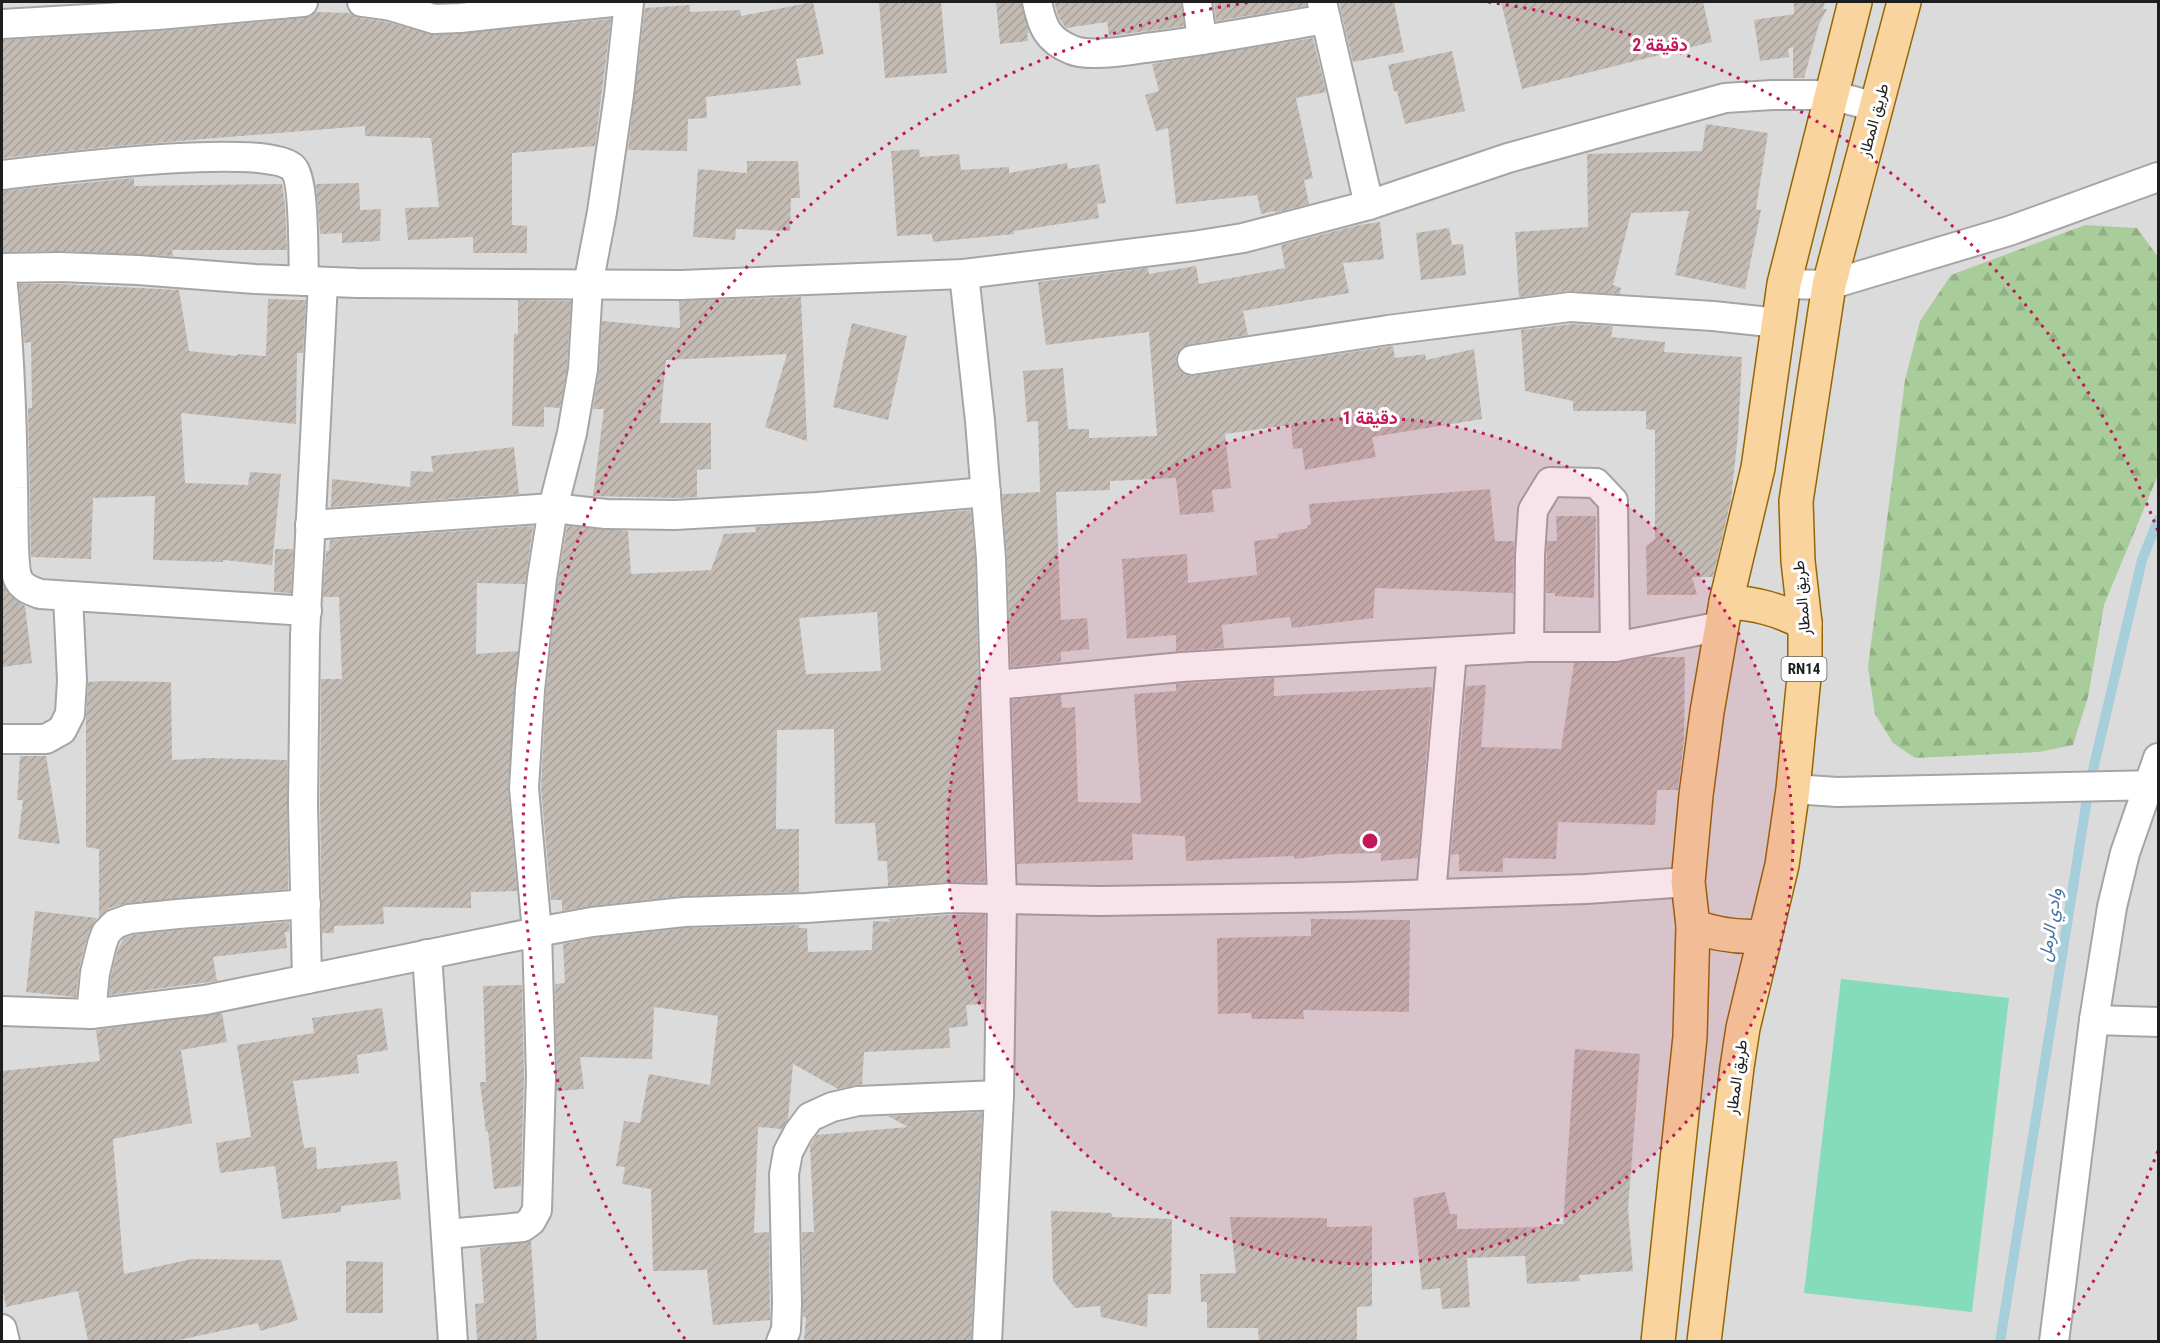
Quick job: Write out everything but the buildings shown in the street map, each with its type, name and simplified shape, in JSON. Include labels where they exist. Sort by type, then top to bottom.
[{"type":"main road","points":[[1658,1341],[1690,1037],[1693,926],[1688,882],[1696,795],[1724,614],[1758,468],[1784,284],[1855,2]]},
{"type":"main road","name":"طريق المطار","points":[[1704,1341],[1743,1028],[1782,865],[1793,789],[1805,667],[1805,623],[1798,561],[1796,501],[1829,285],[1904,2]]},
{"type":"main road","points":[[1724,614],[1759,605],[1775,609],[1805,623]]},
{"type":"main road","points":[[1693,926],[1721,935],[1764,936]]},
{"type":"street","points":[[2,24],[158,15],[303,2]]},
{"type":"street","points":[[363,2],[391,6],[434,19],[612,2]]},
{"type":"street","points":[[447,1234],[523,1227],[531,1221],[537,1210],[541,1076],[537,932],[524,788],[530,690],[542,578],[553,508],[572,433],[583,369],[588,285],[602,212],[629,2]]},
{"type":"street","points":[[1037,2],[1042,25],[1056,41],[1074,51],[1113,52],[1202,40],[1324,10],[1369,205]]},
{"type":"street","points":[[1197,2],[1202,40]]},
{"type":"street","points":[[2,268],[82,268],[313,282],[588,285],[681,285],[964,274],[1243,238],[1369,205],[1508,158],[1725,98],[1831,95],[1876,107]]},
{"type":"street","points":[[2,175],[209,157],[261,158],[284,162],[292,166],[300,184],[313,282],[303,804],[307,980]]},
{"type":"street","points":[[1784,284],[1829,285],[2009,231],[2158,177]]},
{"type":"street","points":[[964,274],[991,558],[1002,899],[999,1095],[987,1341]]},
{"type":"street","points":[[2,277],[12,399],[15,549],[18,579],[26,588],[40,594],[307,611]]},
{"type":"street","points":[[1192,360],[1388,330],[1570,307],[1713,316],[1779,323]]},
{"type":"street","points":[[1529,647],[1533,510],[1550,482],[1596,483],[1613,501],[1615,648]]},
{"type":"street","points":[[310,525],[553,508],[606,514],[675,515],[818,507],[986,492]]},
{"type":"street","points":[[2,739],[46,739],[62,730],[70,714],[72,680],[68,596]]},
{"type":"street","points":[[996,685],[1182,667],[1529,647],[1615,648],[1724,614]]},
{"type":"street","points":[[1431,894],[1452,652]]},
{"type":"street","points":[[2054,1341],[2094,1020],[2112,907],[2125,853],[2153,785],[2158,758]]},
{"type":"street","points":[[1793,789],[1837,792],[2153,785]]},
{"type":"street","points":[[2,1011],[91,1014],[205,1000],[537,932],[592,922],[684,912],[806,908],[949,898],[1099,901],[1431,894],[1688,882]]},
{"type":"street","points":[[91,1014],[95,973],[102,944],[106,933],[114,924],[129,919],[306,904]]},
{"type":"street","points":[[427,954],[453,1341]]},
{"type":"street","points":[[2094,1020],[2158,1022]]},
{"type":"street","points":[[781,1341],[786,1330],[787,1303],[784,1174],[788,1152],[798,1132],[810,1117],[832,1107],[858,1101],[999,1095]]},
{"type":"street","points":[[2,1329],[5,1341]]},
{"type":"shaded area","points":[[2,2],[2158,2],[2158,1341],[2,1341]]},
{"type":"green space","points":[[2085,225],[2137,228],[2158,257],[2158,475],[2104,605],[2088,697],[2073,745],[2039,752],[1915,758],[1893,743],[1875,714],[1868,667],[1905,380],[1920,321],[1951,275]]},
{"type":"green space","points":[[1841,979],[2009,998],[1972,1312],[1804,1293]]},
{"type":"waterway","name":"وادي الرمل","points":[[2000,1342],[2089,787],[2142,560],[2158,520]]}]
